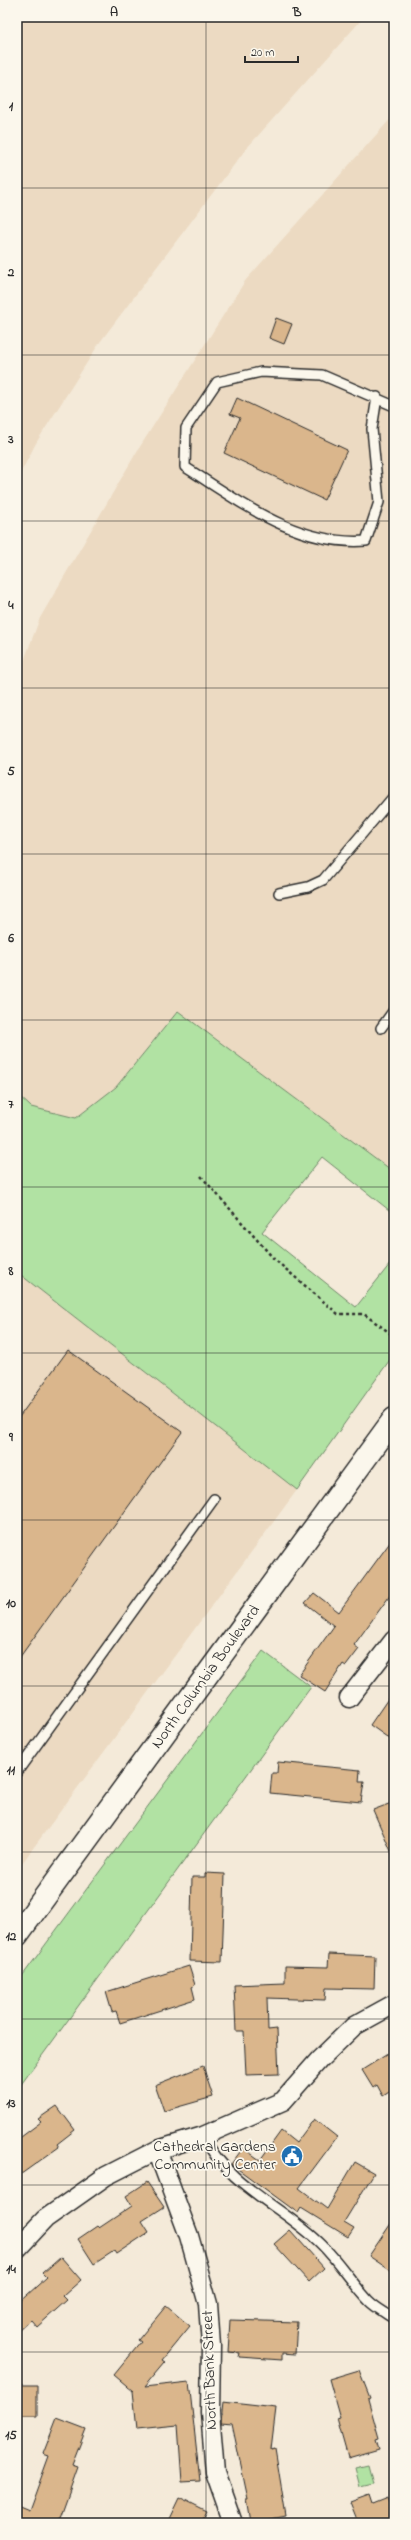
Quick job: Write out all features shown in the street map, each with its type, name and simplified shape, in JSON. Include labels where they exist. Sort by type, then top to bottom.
[{"type":"main road","name":"North Columbia Boulevard","points":[[17,1935],[394,1419]]},
{"type":"street","points":[[349,1698],[394,1640]]},
{"type":"street","points":[[17,2249],[45,2219],[82,2191],[106,2176],[157,2150],[203,2136],[283,2102],[319,2060],[354,2026],[394,2004]]},
{"type":"street","name":"North Bank Street","points":[[157,2150],[189,2236],[208,2304],[211,2346],[210,2412],[215,2472],[233,2523]]},
{"type":"lane","points":[[377,397],[372,429],[379,502],[366,541],[343,542],[308,534],[267,519],[185,466],[186,428],[217,382],[262,372],[322,375],[377,397],[394,406]]},
{"type":"lane","points":[[279,893],[308,887],[323,880],[394,796]]},
{"type":"lane","points":[[381,1028],[394,1010]]},
{"type":"lane","points":[[17,1772],[214,1499]]},
{"type":"lane","points":[[203,2136],[213,2155],[222,2165],[240,2182],[295,2220],[322,2245],[371,2302],[394,2319]]},
{"type":"path","points":[[201,1176],[274,1259],[338,1314],[364,1314],[394,1336]]},
{"type":"shaded area","points":[[17,17],[364,17],[246,149],[100,342],[36,443],[17,480]]},
{"type":"shaded area","points":[[394,115],[394,1172],[178,1011],[116,1087],[76,1118],[31,1107],[17,1094],[17,679],[40,618],[136,453],[245,281]]},
{"type":"shaded area","points":[[17,1272],[297,1490],[17,1870]]},
{"type":"green space","points":[[178,1011],[394,1172],[394,1214],[322,1157],[262,1232],[356,1307],[394,1259],[394,1354],[297,1490],[17,1272],[17,1094],[31,1107],[76,1118],[116,1087]]},
{"type":"green space","points":[[263,1651],[311,1687],[17,2090],[17,1983]]},
{"type":"green space","points":[[368,2465],[373,2484],[360,2487],[355,2468]]},
{"type":"building","points":[[276,318],[292,324],[284,344],[269,338]]},
{"type":"building","points":[[237,398],[347,450],[324,500],[224,453],[240,418],[230,414]]},
{"type":"building","points":[[68,1350],[182,1432],[17,1661],[17,1420]]},
{"type":"building","points":[[394,1537],[394,1590],[354,1645],[359,1649],[346,1666],[343,1664],[325,1692],[299,1675],[334,1626],[305,1603],[314,1593],[339,1612]]},
{"type":"building","points":[[394,1690],[394,1742],[370,1725]]},
{"type":"building","points":[[278,1762],[360,1770],[359,1782],[364,1782],[361,1802],[270,1793],[272,1773],[277,1773]]},
{"type":"building","points":[[394,1802],[394,1858],[373,1810]]},
{"type":"building","points":[[205,1873],[225,1874],[222,1962],[190,1961],[192,1877],[205,1877]]},
{"type":"building","points":[[329,1954],[375,1956],[374,1989],[326,1988],[325,2000],[267,1998],[268,2030],[277,2029],[279,2074],[246,2075],[244,2031],[236,2031],[234,1985],[285,1983],[285,1966],[328,1967]]},
{"type":"building","points":[[189,1966],[195,1985],[192,1987],[195,1999],[120,2023],[116,2011],[112,2012],[106,1992]]},
{"type":"building","points":[[394,2050],[394,2089],[383,2096],[377,2085],[373,2088],[362,2070]]},
{"type":"building","points":[[203,2066],[213,2097],[164,2111],[155,2085]]},
{"type":"building","points":[[57,2106],[75,2130],[57,2144],[59,2147],[17,2177],[17,2140],[41,2122],[38,2119]]},
{"type":"building","points":[[314,2119],[337,2137],[299,2188],[327,2209],[355,2162],[374,2173],[344,2222],[354,2228],[348,2237],[301,2208],[298,2213],[231,2164],[243,2148],[260,2160],[281,2131],[296,2143]]},
{"type":"building","points":[[147,2182],[164,2207],[142,2221],[149,2232],[116,2254],[114,2251],[94,2264],[78,2239],[97,2226],[99,2228],[132,2206],[126,2196]]},
{"type":"building","points":[[394,2219],[394,2273],[369,2256]]},
{"type":"building","points":[[290,2230],[324,2268],[309,2282],[274,2244]]},
{"type":"building","points":[[61,2257],[81,2280],[63,2296],[67,2300],[37,2327],[31,2320],[17,2333],[17,2304],[47,2277],[43,2273]]},
{"type":"building","points":[[166,2306],[190,2326],[162,2360],[165,2362],[144,2387],[189,2382],[200,2481],[182,2482],[178,2425],[137,2429],[133,2391],[114,2375],[141,2342],[138,2340]]},
{"type":"building","points":[[230,2320],[297,2322],[295,2354],[282,2353],[282,2360],[239,2357],[240,2353],[228,2352]]},
{"type":"building","points":[[359,2370],[370,2398],[368,2399],[379,2438],[376,2439],[379,2449],[348,2458],[337,2419],[340,2418],[329,2379]]},
{"type":"building","points":[[17,2385],[37,2385],[37,2416],[17,2416]]},
{"type":"building","points":[[223,2402],[276,2408],[271,2449],[275,2448],[286,2516],[250,2523],[246,2499],[248,2499],[232,2424],[221,2423]]},
{"type":"building","points":[[57,2418],[86,2429],[72,2465],[78,2467],[58,2523],[17,2523],[17,2506],[29,2511],[49,2456],[43,2454]]},
{"type":"building","points":[[369,2496],[372,2505],[387,2499],[394,2515],[394,2523],[358,2523],[350,2503]]},
{"type":"building","points":[[179,2498],[207,2512],[201,2523],[167,2523]]},
{"type":"place","name":"Cathedral Gardens Community Center","points":[[292,2156]]}]
